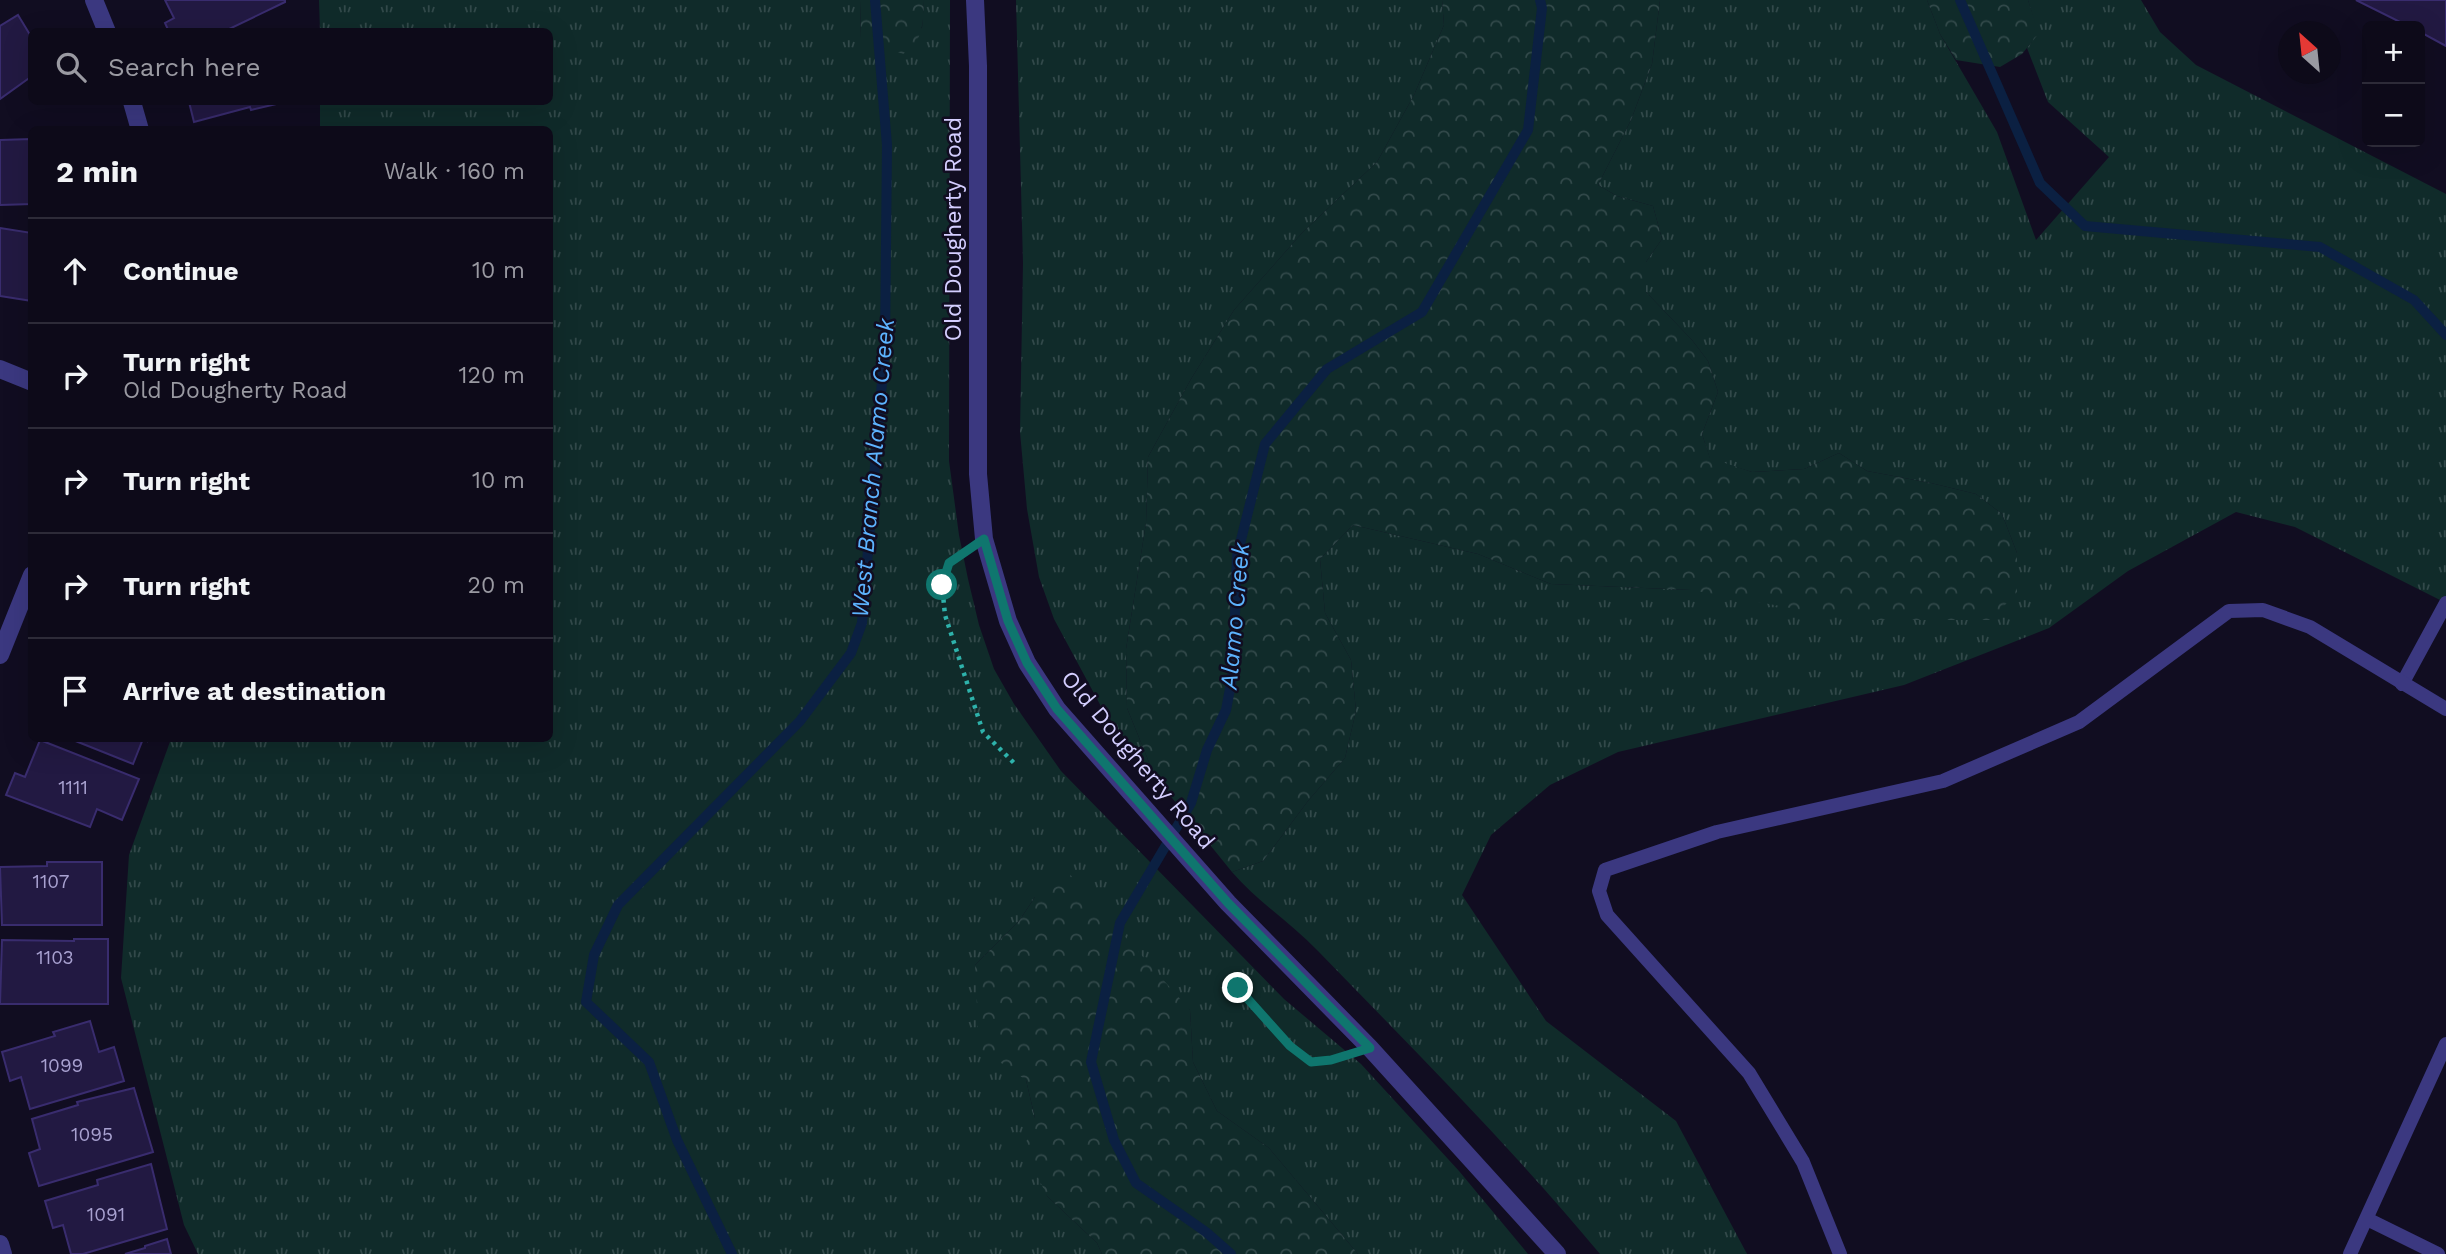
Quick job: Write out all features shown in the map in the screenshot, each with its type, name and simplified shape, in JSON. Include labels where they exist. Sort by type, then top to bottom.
[{"type":"street","points":[[94,0],[105,28]]},
{"type":"street","name":"Old Dougherty Road","points":[[975,0],[978,65],[978,474],[984,539],[1008,621],[1027,663],[1057,709],[1086,744],[1228,903],[1370,1048],[1557,1254]]},
{"type":"street","points":[[133,105],[139,126]]},
{"type":"street","points":[[0,369],[28,380]]},
{"type":"street","points":[[0,655],[28,585]]},
{"type":"street","points":[[0,1244],[3,1254]]},
{"type":"lane","points":[[2402,684],[2445,606]]},
{"type":"lane","points":[[1840,1254],[1803,1162],[1749,1073],[1608,915],[1599,891],[1605,870],[1717,832],[1943,780],[2079,722],[2229,611],[2263,610],[2310,627],[2446,709]]},
{"type":"lane","points":[[2350,1254],[2446,1044]]},
{"type":"lane","points":[[2367,1219],[2438,1254]]},
{"type":"path","points":[[984,539],[949,563],[942,585],[945,615],[983,732],[1017,766]]},
{"type":"path","points":[[1238,988],[1290,1046],[1311,1062],[1331,1060],[1370,1048]]},
{"type":"green space","points":[[319,0],[860,0],[861,39],[922,28],[924,0],[950,0],[949,461],[968,579],[979,625],[994,669],[1014,704],[1061,771],[1284,999],[1361,1064],[1459,1171],[1528,1254],[1358,1254],[1269,1148],[1217,1111],[1193,1062],[1190,1010],[1035,897],[1019,921],[975,965],[1026,1080],[1047,1196],[1097,1243],[1102,1254],[198,1254],[184,1225],[121,978],[129,855],[170,742],[553,742],[553,126],[320,126],[320,105],[553,105],[553,28],[320,28]]},
{"type":"green space","points":[[860,0],[924,0],[919,37],[910,49],[903,54],[861,39]]},
{"type":"green space","points":[[1016,0],[1442,0],[1444,25],[1414,95],[1377,162],[1302,233],[1234,310],[1191,379],[1148,457],[1146,523],[1126,649],[1127,708],[1155,777],[1103,710],[1054,619],[1039,577],[1027,509],[1020,432],[1023,263]]},
{"type":"green space","points":[[1442,0],[1660,0],[1652,64],[1631,120],[1598,185],[1617,196],[1653,206],[1662,239],[1646,262],[1646,292],[1692,340],[1708,361],[1718,392],[1702,434],[1710,458],[1752,472],[1804,469],[1839,453],[1867,471],[1976,494],[2002,514],[2017,553],[2017,592],[1991,620],[1858,620],[1691,590],[1551,584],[1478,554],[1353,525],[1320,559],[1325,613],[1351,660],[1356,711],[1345,758],[1308,801],[1263,861],[1232,872],[1155,777],[1127,708],[1126,649],[1146,523],[1148,457],[1191,379],[1234,310],[1302,233],[1377,162],[1414,95],[1444,25]]},
{"type":"green space","points":[[1660,0],[1927,0],[1940,34],[1997,132],[2036,240],[2109,157],[2048,102],[2027,48],[2038,33],[2028,0],[2141,0],[2160,32],[2196,65],[2446,194],[2446,603],[2295,527],[2236,512],[2128,571],[2049,628],[1904,685],[1618,752],[1550,785],[1491,835],[1462,895],[1546,1021],[1676,1121],[1747,1254],[1600,1254],[1426,1062],[1308,941],[1252,893],[1232,872],[1263,861],[1308,801],[1345,758],[1356,711],[1351,660],[1325,613],[1320,559],[1353,525],[1478,554],[1551,584],[1691,590],[2017,553],[2002,514],[1976,494],[1867,471],[1839,453],[1804,469],[1752,472],[1710,459],[1702,434],[1718,392],[1708,361],[1692,340],[1646,292],[1646,262],[1662,239],[1653,206],[1617,196],[1598,185],[1631,120],[1652,64]]},
{"type":"green space","points":[[1927,0],[2028,0],[2039,33],[2022,54],[2000,67],[1956,60],[1940,34]]},
{"type":"green space","points":[[1066,870],[1190,1010],[1193,1062],[1217,1111],[1269,1148],[1358,1254],[1102,1254],[1097,1243],[1047,1196],[1024,1148],[1035,1118],[1026,1080],[979,1048],[975,965],[1019,921],[1035,897]]},
{"type":"building","points":[[165,0],[285,0],[231,28],[167,28],[165,23],[174,18]]},
{"type":"building","points":[[2356,0],[2446,0],[2446,46],[2425,35],[2425,21],[2398,21]]},
{"type":"building","points":[[18,15],[28,31],[28,79],[0,99],[0,26]]},
{"type":"building","points":[[190,105],[272,105],[251,110],[250,107],[194,122]]},
{"type":"building","points":[[28,139],[28,204],[0,205],[0,140]]},
{"type":"building","points":[[0,228],[28,232],[28,300],[0,296]]},
{"type":"building","points":[[39,742],[45,742],[139,779],[122,820],[97,809],[90,827],[6,795],[15,773],[25,777]]},
{"type":"building","points":[[78,742],[142,742],[133,764]]},
{"type":"building","points":[[47,862],[102,862],[102,925],[2,925],[0,867],[47,866]]},
{"type":"building","points":[[108,939],[108,1004],[0,1004],[2,940]]},
{"type":"building","points":[[90,1021],[99,1052],[114,1047],[124,1081],[30,1109],[21,1077],[10,1081],[2,1052],[55,1036],[53,1032]]},
{"type":"building","points":[[134,1088],[153,1152],[39,1186],[29,1153],[40,1149],[32,1119],[78,1105],[77,1102]]},
{"type":"building","points":[[151,1164],[167,1229],[83,1254],[71,1254],[63,1225],[53,1228],[45,1201],[98,1185],[97,1180]]},
{"type":"building","points":[[167,1239],[171,1254],[125,1254],[145,1248]]},
{"type":"waterway","name":"West Branch Alamo Creek","points":[[732,1254],[677,1140],[649,1062],[586,1002],[594,955],[618,905],[800,721],[851,653],[862,623],[885,346],[887,145],[875,0]]},
{"type":"waterway","name":"Alamo Creek","points":[[1231,1254],[1206,1232],[1136,1183],[1114,1140],[1091,1062],[1120,923],[1191,803],[1207,750],[1226,710],[1233,673],[1237,556],[1265,444],[1327,369],[1422,312],[1528,130],[1542,8],[1540,0]]},
{"type":"waterway","points":[[1960,0],[2040,183],[2085,226],[2320,247],[2414,300],[2446,335]]},
{"type":"route","points":[[942,585],[949,563],[984,539],[1008,621],[1027,663],[1057,709],[1228,903],[1370,1048],[1331,1060],[1311,1062],[1290,1046],[1238,988]]}]
